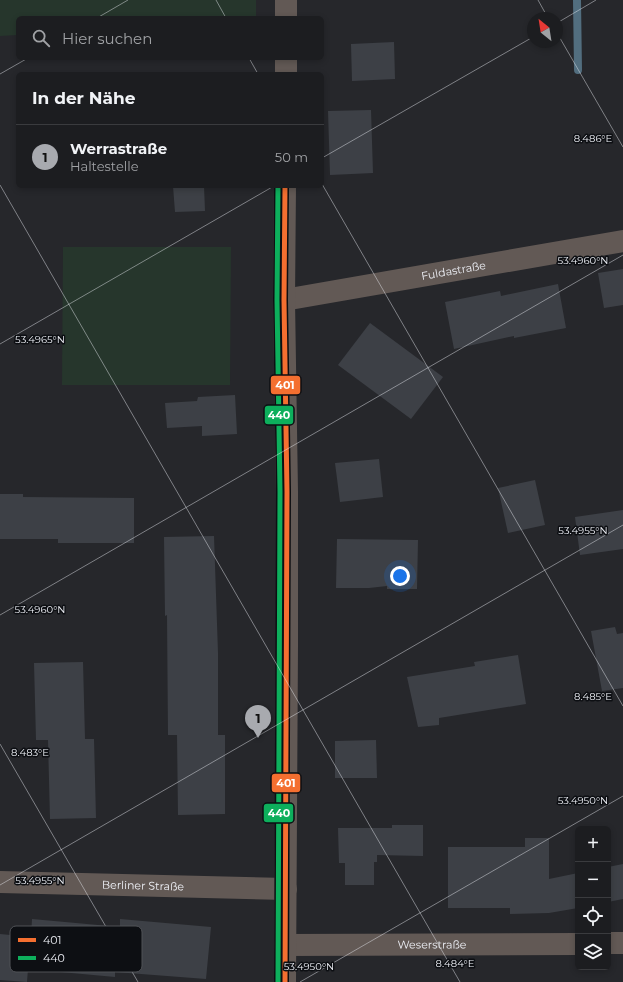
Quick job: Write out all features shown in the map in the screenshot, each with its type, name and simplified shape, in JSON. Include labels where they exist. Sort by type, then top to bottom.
[{"type":"street","points":[[286,0],[286,16]]},
{"type":"street","points":[[286,60],[286,72]]},
{"type":"street","points":[[285,188],[284,300],[288,646],[285,982]]},
{"type":"street","name":"Fuldastraße","points":[[284,300],[623,241]]},
{"type":"street","name":"Berliner Straße","points":[[0,882],[286,889]]},
{"type":"street","points":[[611,944],[623,943]]},
{"type":"street","name":"Weserstraße","points":[[285,945],[575,944]]},
{"type":"green space","points":[[0,0],[256,0],[256,16],[16,16],[16,35],[0,36]]},
{"type":"green space","points":[[63,247],[231,247],[230,385],[62,385]]},
{"type":"building","points":[[394,42],[395,79],[352,81],[351,44]]},
{"type":"building","points":[[371,110],[373,173],[330,175],[328,111]]},
{"type":"building","points":[[173,188],[204,188],[205,211],[175,212]]},
{"type":"building","points":[[623,269],[623,305],[604,308],[598,273]]},
{"type":"building","points":[[558,284],[566,328],[514,338],[514,336],[454,349],[445,302],[500,291],[501,296]]},
{"type":"building","points":[[370,323],[443,377],[411,419],[338,365]]},
{"type":"building","points":[[235,395],[237,434],[202,436],[202,426],[167,428],[165,403],[197,401],[198,397]]},
{"type":"building","points":[[379,459],[383,497],[340,502],[335,463]]},
{"type":"building","points":[[535,480],[545,525],[508,533],[498,488]]},
{"type":"building","points":[[0,494],[23,494],[23,497],[134,498],[134,543],[58,543],[58,539],[0,539]]},
{"type":"building","points":[[623,510],[623,549],[580,555],[575,517]]},
{"type":"building","points":[[214,536],[218,653],[218,735],[225,735],[225,814],[178,815],[177,735],[168,735],[167,615],[165,616],[164,537]]},
{"type":"building","points":[[337,539],[418,540],[417,589],[387,589],[387,586],[369,588],[336,588]]},
{"type":"building","points":[[615,627],[617,634],[623,633],[623,688],[602,691],[591,631]]},
{"type":"building","points":[[518,655],[526,704],[439,718],[439,725],[418,727],[407,677],[475,666],[474,662]]},
{"type":"building","points":[[83,662],[85,739],[94,739],[96,818],[50,819],[48,740],[36,740],[34,663]]},
{"type":"building","points":[[376,740],[377,778],[335,778],[335,741]]},
{"type":"building","points":[[392,825],[423,825],[423,856],[377,855],[377,862],[374,862],[374,885],[345,885],[345,863],[339,863],[338,828],[392,828]]},
{"type":"building","points":[[525,838],[549,838],[549,879],[575,874],[575,909],[549,913],[510,914],[510,908],[448,908],[448,847],[525,847]]},
{"type":"building","points":[[623,864],[623,899],[611,901],[611,898],[611,866]]},
{"type":"building","points":[[32,919],[109,926],[32,926]]},
{"type":"building","points":[[120,919],[211,927],[206,979],[115,972],[142,972],[142,926],[120,926]]},
{"type":"building","points":[[0,934],[10,935],[10,972],[28,972],[27,982],[0,980]]},
{"type":"building","points":[[61,972],[115,972],[115,977]]},
{"type":"waterway","points":[[577,0],[578,70]]},
{"type":"transit line","name":"440","points":[[278,188],[277,300],[280,492],[278,982]]},
{"type":"transit line","name":"401","points":[[285,188],[284,300],[287,492],[285,982]]},
{"type":"place","name":"Werrastraße","points":[[258,738]]}]
